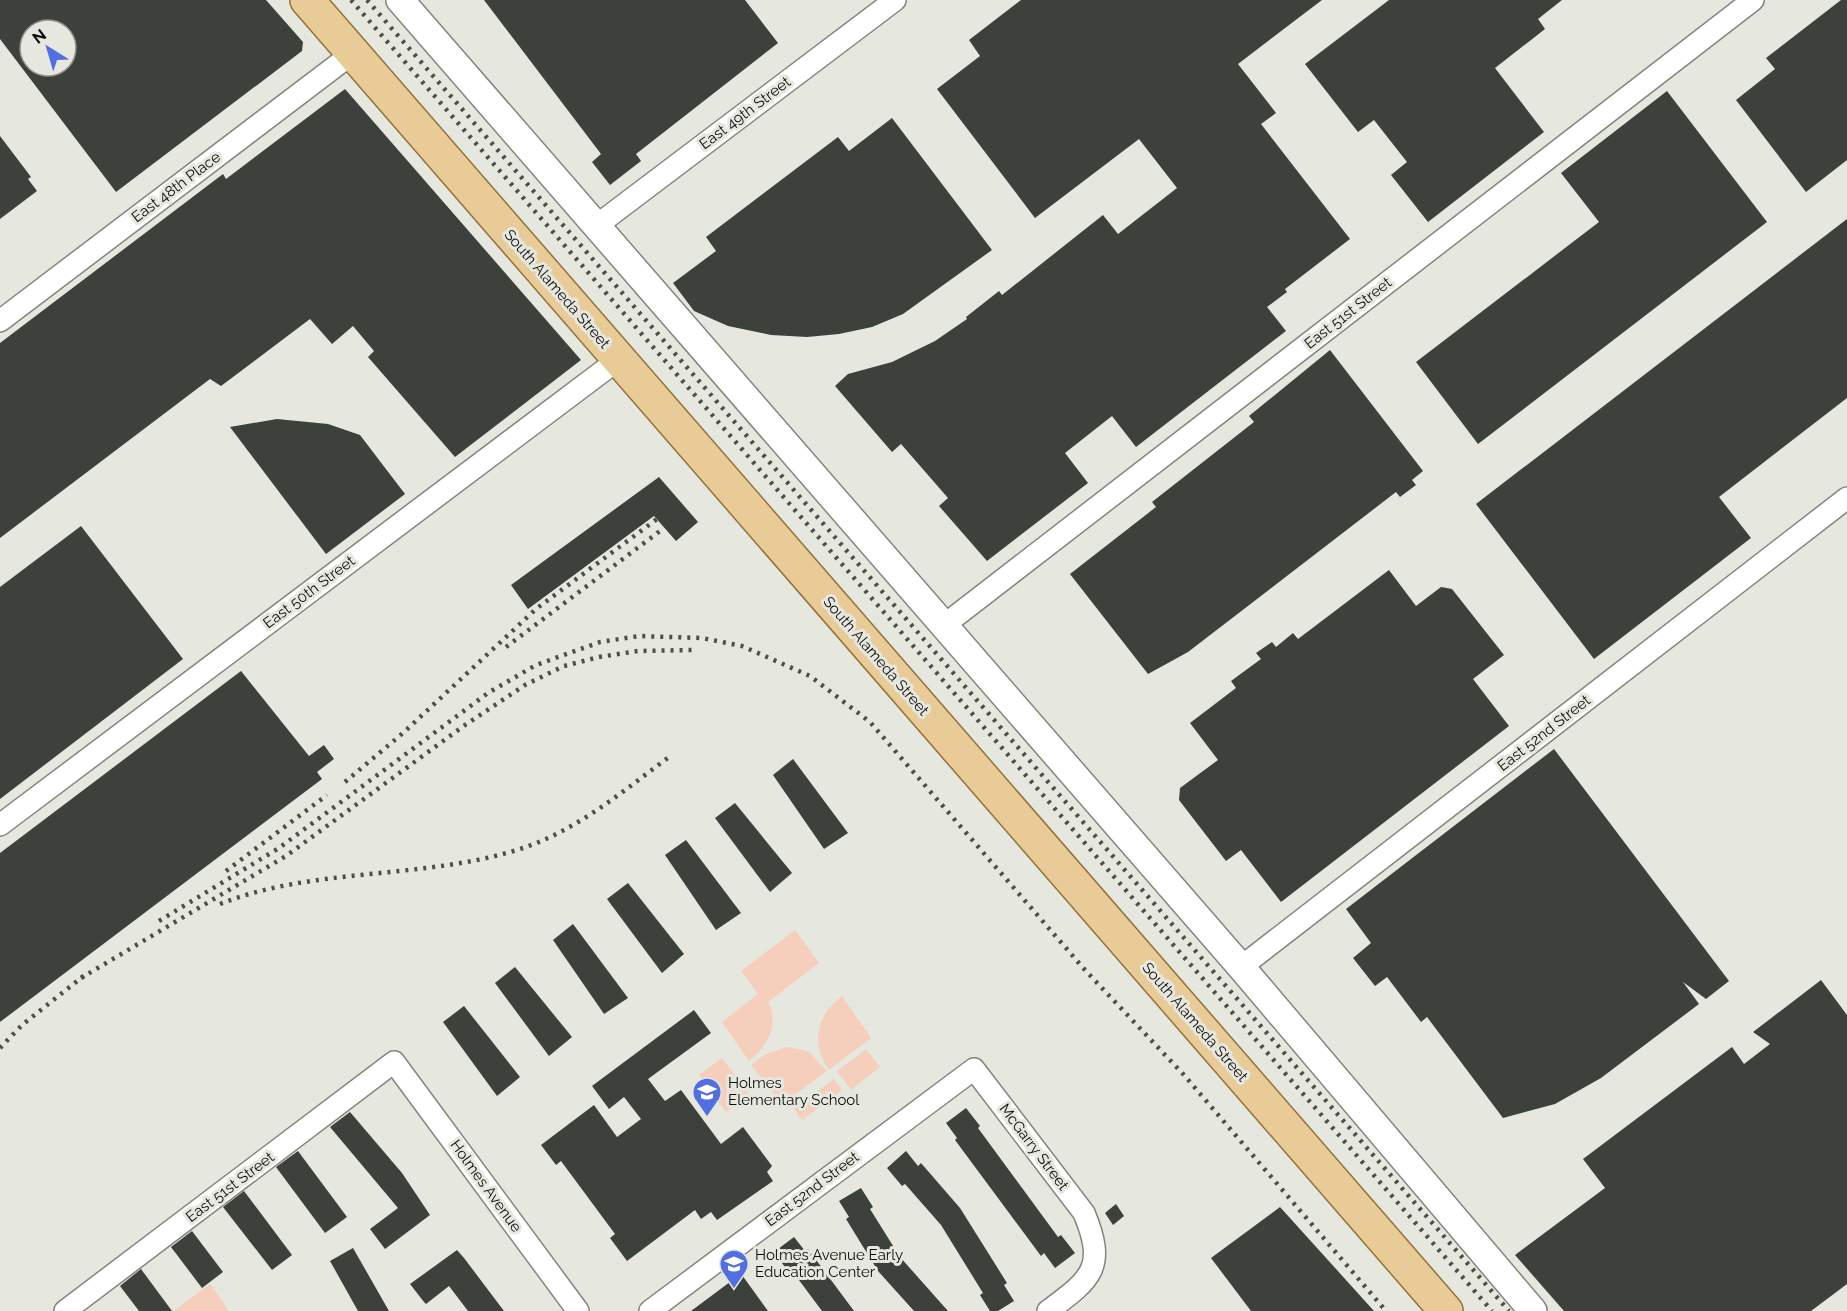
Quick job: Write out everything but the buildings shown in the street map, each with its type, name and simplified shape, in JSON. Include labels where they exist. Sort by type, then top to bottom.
[{"type":"main road","name":"South Alameda Street","points":[[307,0],[1446,1311]]},
{"type":"street","points":[[399,0],[1240,967],[1533,1311]]},
{"type":"street","name":"East 49th Street","points":[[596,226],[895,0]]},
{"type":"street","name":"East 51st Street","points":[[943,626],[1753,0]]},
{"type":"street","name":"East 48th Place","points":[[0,321],[352,53]]},
{"type":"street","name":"East 50th Street","points":[[0,825],[619,359]]},
{"type":"street","name":"East 52nd Street","points":[[1240,967],[1847,498]]},
{"type":"street","name":"East 51st Street","points":[[65,1311],[394,1062]]},
{"type":"street","name":"Holmes Avenue","points":[[394,1062],[578,1311]]},
{"type":"street","name":"East 52nd Street","points":[[650,1311],[974,1069]]},
{"type":"street","name":"McGarry Street","points":[[974,1069],[1084,1213],[1090,1227],[1095,1256],[1092,1273],[1080,1287],[1048,1311]]},
{"type":"shaded area","points":[[795,930],[819,963],[768,1002],[773,1019],[770,1035],[749,1061],[722,1022],[758,994],[741,971]]},
{"type":"shaded area","points":[[842,996],[871,1038],[829,1070],[820,1050],[819,1030],[827,1011]]},
{"type":"shaded area","points":[[787,1047],[808,1051],[827,1071],[782,1104],[751,1065],[766,1054]]},
{"type":"shaded area","points":[[866,1049],[880,1067],[851,1090],[837,1071]]},
{"type":"shaded area","points":[[722,1058],[750,1095],[726,1112],[699,1075]]},
{"type":"shaded area","points":[[834,1079],[842,1090],[802,1120],[794,1109]]},
{"type":"shaded area","points":[[210,1284],[229,1311],[175,1311],[175,1310]]},
{"type":"railway","points":[[351,0],[1492,1311]]},
{"type":"railway","points":[[367,0],[1509,1311]]},
{"type":"railway","points":[[345,782],[403,733],[536,609],[657,519]]},
{"type":"railway","points":[[506,647],[664,528]]},
{"type":"railway","points":[[159,921],[279,848],[488,693],[536,665],[600,642],[639,636],[702,638],[742,646],[810,676],[870,722],[1085,970],[1184,1075],[1386,1311]]},
{"type":"railway","points":[[81,978],[286,856],[465,725],[525,685],[564,666],[599,657],[638,651],[694,650]]},
{"type":"railway","points":[[220,904],[290,884],[475,861],[533,845],[594,812],[669,757]]},
{"type":"railway","points":[[226,871],[327,795]]},
{"type":"railway","points":[[0,1048],[22,1025],[86,974]]},
{"type":"place","name":"Holmes Elementary School","points":[[707,1118]]},
{"type":"place","name":"Holmes Avenue Early Education Center","points":[[734,1290]]}]
